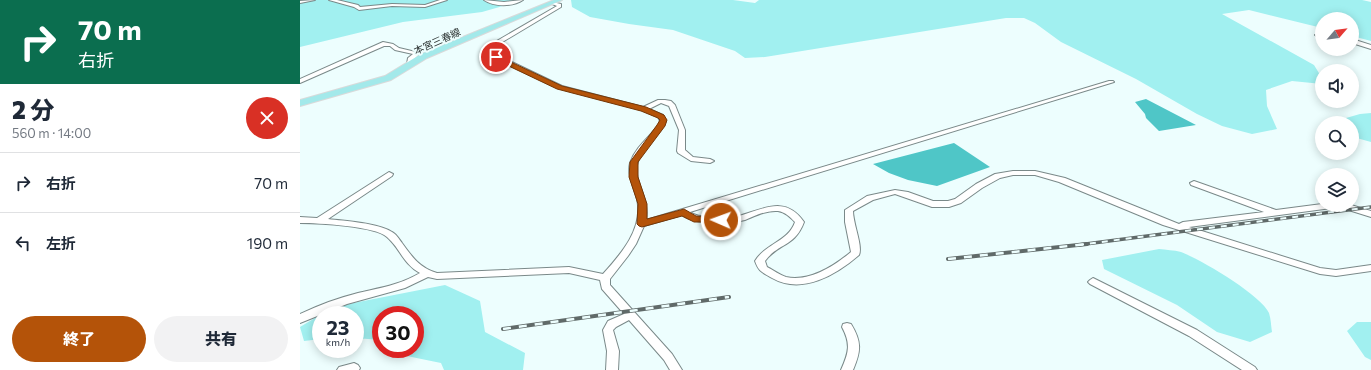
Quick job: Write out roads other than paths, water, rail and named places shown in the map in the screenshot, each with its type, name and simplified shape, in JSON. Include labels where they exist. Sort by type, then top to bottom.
[{"type":"main road","name":"本宮三春線","points":[[300,103],[379,82],[395,75],[424,56],[555,1]]},
{"type":"street","points":[[300,2],[312,0]]},
{"type":"street","points":[[331,0],[356,6],[359,9],[364,10],[392,5],[425,6],[445,0]]},
{"type":"street","points":[[486,0],[495,3],[504,3],[521,0]]},
{"type":"street","points":[[555,1],[559,7],[497,43],[491,49],[492,55],[560,87],[644,109],[661,116],[663,120],[634,162],[634,177],[642,204],[642,224],[618,264],[605,278],[605,286],[668,357],[676,370]]},
{"type":"street","points":[[1359,43],[1371,47]]},
{"type":"street","points":[[300,81],[383,44],[392,44],[397,49],[417,53],[411,58],[410,64]]},
{"type":"street","points":[[642,224],[1111,82]]},
{"type":"street","points":[[644,109],[660,102],[669,103],[672,105],[682,130],[681,151],[691,159],[710,161]]},
{"type":"street","points":[[684,212],[694,219],[721,220],[744,217],[768,208],[786,210],[790,212],[800,222],[798,231],[786,242],[763,254],[760,261],[763,269],[784,280],[795,281],[814,278],[832,270],[844,263],[856,253],[856,243],[848,222],[849,210],[870,198],[895,192],[932,204],[949,204],[958,201],[979,186],[998,176],[1013,173],[1035,173],[1049,176],[1159,220],[1320,272],[1336,273],[1371,268]]},
{"type":"street","points":[[319,221],[389,174]]},
{"type":"street","points":[[1194,183],[1276,213]]},
{"type":"street","points":[[1180,226],[1315,208]]},
{"type":"street","points":[[1359,210],[1371,214]]},
{"type":"street","points":[[300,220],[370,227],[387,232],[394,237],[411,263],[426,274],[448,277],[569,270],[605,278]]},
{"type":"street","points":[[300,319],[314,312],[343,302],[402,286],[415,281],[426,274]]},
{"type":"street","points":[[1093,282],[1193,333],[1251,370]]},
{"type":"street","points":[[612,370],[613,351],[608,330],[612,324],[631,315]]},
{"type":"street","points":[[847,327],[853,335],[855,348],[847,370]]},
{"type":"street","points":[[342,370],[354,368]]},
{"type":"railway","points":[[1079,245],[1371,207]]},
{"type":"railway","points":[[1079,245],[1087,244]]},
{"type":"railway","points":[[948,259],[1079,245]]},
{"type":"railway","points":[[503,329],[729,297]]}]
